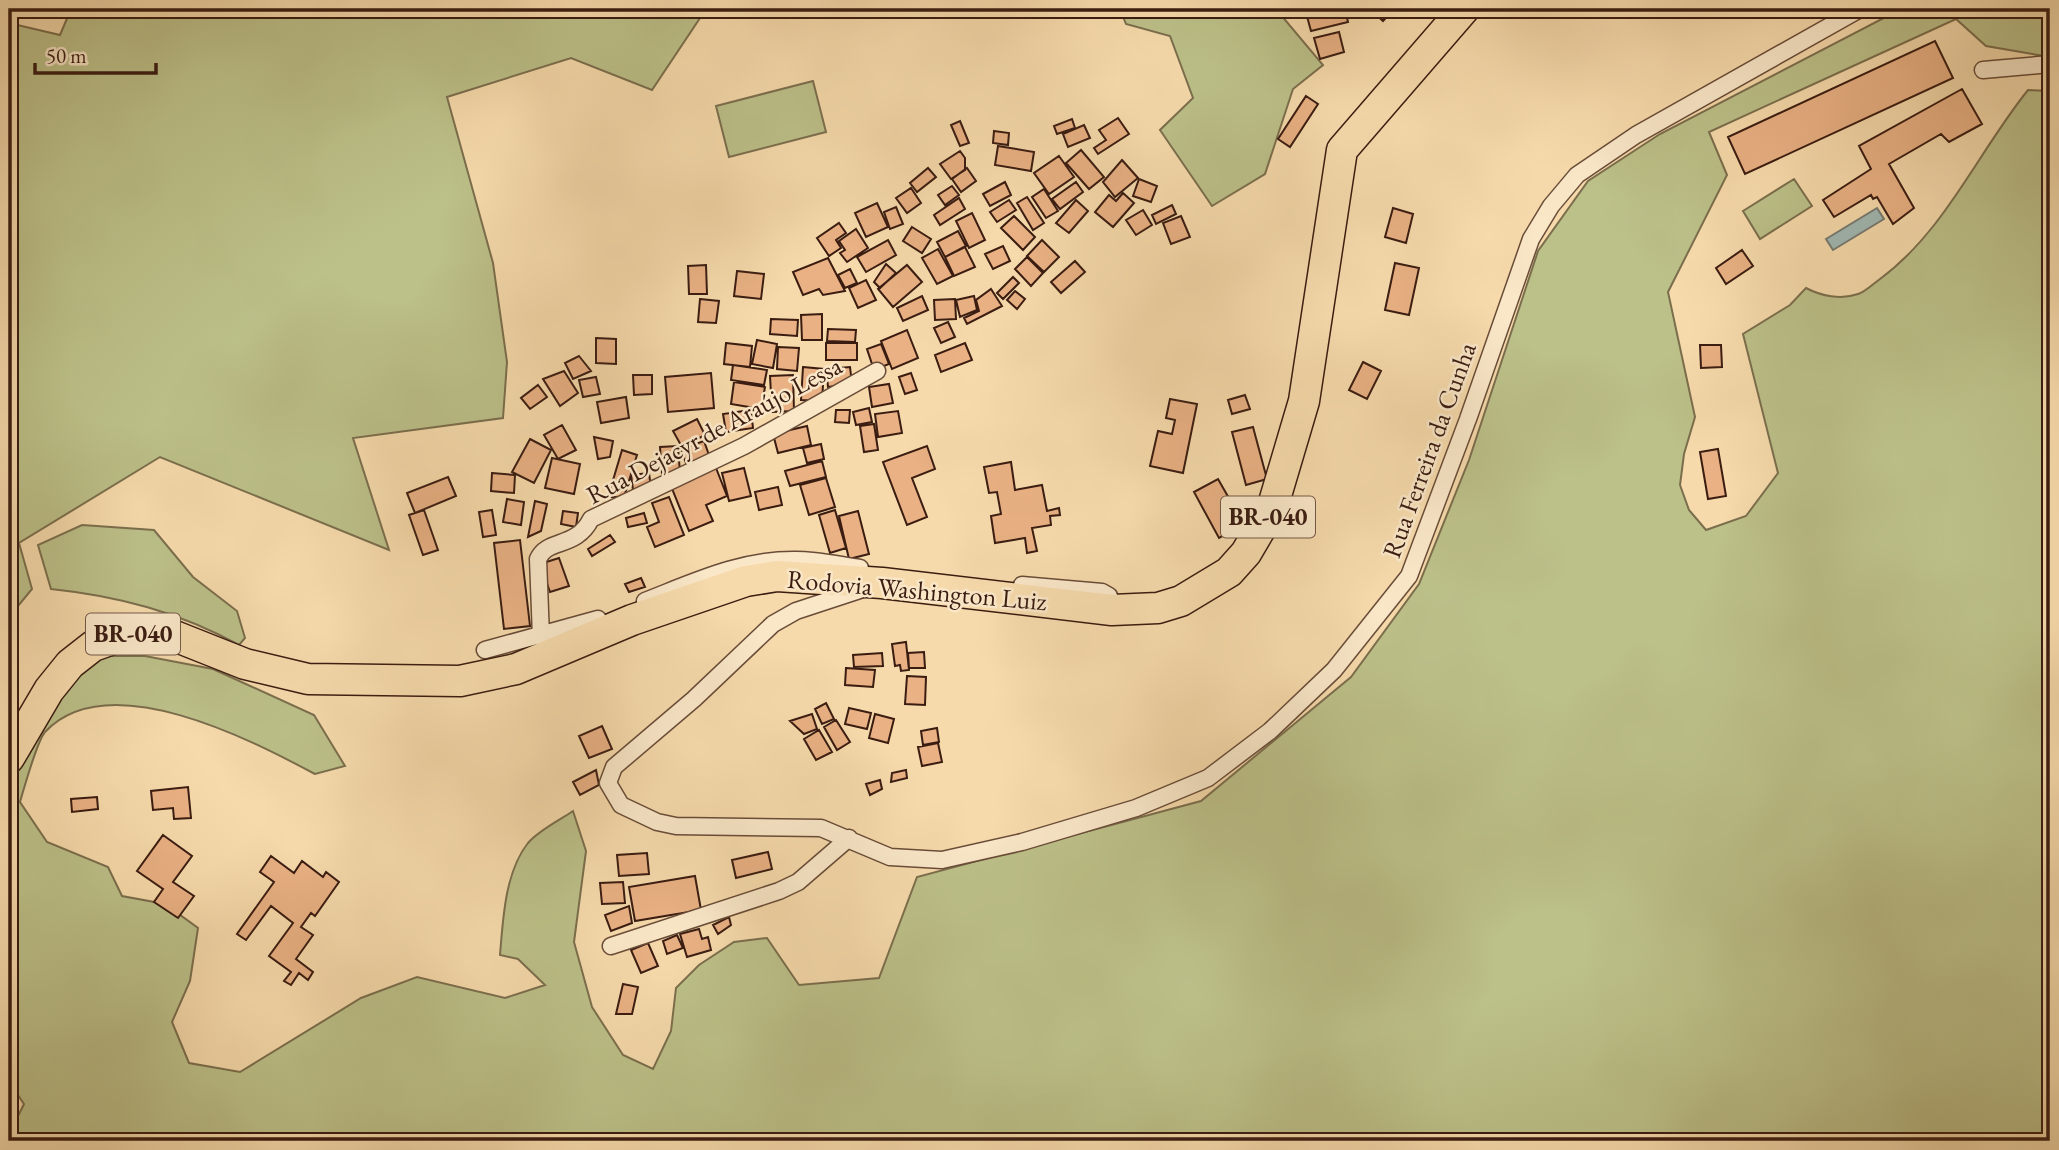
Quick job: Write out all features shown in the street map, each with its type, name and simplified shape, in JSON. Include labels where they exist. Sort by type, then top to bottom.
[{"type":"highway","name":"Rodovia Washington Luiz","points":[[9,758],[49,690],[71,664],[93,646],[121,636],[150,632],[177,637],[245,664],[308,679],[460,681],[479,679],[516,668],[588,632],[746,581],[806,576],[993,589],[1071,597],[1112,610],[1158,608],[1181,601],[1207,588],[1229,572],[1259,533],[1277,493],[1304,401],[1342,150],[1464,9]]},
{"type":"street","name":"Rua Ferreira da Cunha","points":[[883,583],[796,611],[773,624],[694,699],[614,767],[608,777],[609,790],[621,805],[657,822],[676,826],[821,828],[890,857],[942,860],[1022,842],[1136,808],[1208,778],[1270,731],[1334,670],[1409,576],[1531,239],[1551,206],[1577,175],[1636,135],[1860,9]]},
{"type":"street","points":[[1983,70],[2050,64]]},
{"type":"street","name":"Rua Dejacyr de Araújo Lessa","points":[[541,637],[538,559],[545,549],[573,540],[584,531],[591,519],[744,446],[877,371]]},
{"type":"street","points":[[485,650],[541,637],[588,632],[731,568],[766,561],[798,560],[993,589]]},
{"type":"street","points":[[611,946],[779,891],[798,882],[849,838]]},
{"type":"green space","points":[[71,9],[706,9],[652,90],[571,58],[447,97],[493,263],[507,362],[503,418],[353,438],[389,550],[160,457],[19,543],[32,589],[9,617],[9,23],[60,35]]},
{"type":"green space","points":[[1120,9],[1276,9],[1323,65],[1293,89],[1265,174],[1212,206],[1160,130],[1193,98],[1170,36],[1126,24]]},
{"type":"green space","points":[[1901,9],[2050,9],[2050,57],[1986,46],[1956,19],[1709,132],[1727,175],[1668,292],[1695,417],[1684,454],[1680,485],[1689,510],[1706,530],[1746,516],[1778,473],[1743,334],[1790,305],[1806,288],[1825,295],[1845,297],[1861,293],[1880,279],[1924,238],[2028,90],[2050,91],[2050,1141],[9,1141],[9,1134],[24,1104],[9,1082],[9,790],[58,683],[90,656],[145,656],[213,669],[314,715],[345,766],[315,774],[218,728],[180,715],[141,707],[105,706],[72,713],[42,737],[20,802],[47,842],[108,867],[122,896],[165,904],[198,928],[190,981],[172,1022],[189,1063],[240,1072],[361,998],[417,977],[505,998],[545,985],[518,959],[500,955],[506,896],[514,868],[528,843],[573,811],[586,851],[574,942],[592,1007],[623,1055],[653,1069],[671,1031],[676,988],[699,965],[734,942],[767,938],[799,985],[879,978],[917,877],[1201,801],[1351,677],[1419,584],[1469,460],[1538,251],[1588,181],[1660,134]]},
{"type":"green space","points":[[813,81],[826,132],[729,157],[716,106]]},
{"type":"green space","points":[[1794,179],[1812,206],[1760,239],[1743,211]]},
{"type":"green space","points":[[82,525],[154,530],[193,577],[237,611],[245,638],[239,645],[194,623],[148,607],[51,589],[38,545]]},
{"type":"water","points":[[1877,208],[1884,219],[1833,250],[1826,239]]},
{"type":"building","points":[[1305,9],[1345,9],[1348,22],[1311,31]]},
{"type":"building","points":[[1370,9],[1394,9],[1383,21]]},
{"type":"building","points":[[1339,32],[1344,52],[1320,59],[1314,38]]},
{"type":"building","points":[[1935,41],[1953,78],[1745,174],[1728,137]]},
{"type":"building","points":[[1962,89],[1982,124],[1949,142],[1941,134],[1889,164],[1914,208],[1893,224],[1877,197],[1873,199],[1871,195],[1834,217],[1823,200],[1871,169],[1859,146]]},
{"type":"building","points":[[1306,96],[1318,104],[1290,147],[1278,139]]},
{"type":"building","points":[[1118,118],[1129,134],[1098,154],[1094,148],[1106,140],[1099,130]]},
{"type":"building","points":[[1072,119],[1075,128],[1057,134],[1054,126]]},
{"type":"building","points":[[960,121],[969,143],[960,146],[951,125]]},
{"type":"building","points":[[1084,125],[1090,138],[1068,147],[1063,134]]},
{"type":"building","points":[[994,131],[1009,133],[1008,145],[993,143]]},
{"type":"building","points":[[998,146],[1034,152],[1031,171],[995,165]]},
{"type":"building","points":[[1081,150],[1104,177],[1089,189],[1066,163]]},
{"type":"building","points":[[960,151],[965,158],[965,170],[951,179],[940,164]]},
{"type":"building","points":[[1059,156],[1074,177],[1049,194],[1034,173]]},
{"type":"building","points":[[1122,160],[1138,178],[1115,197],[1103,182]]},
{"type":"building","points":[[928,168],[936,177],[917,192],[910,183]]},
{"type":"building","points":[[967,168],[976,181],[961,192],[952,179]]},
{"type":"building","points":[[1139,179],[1157,186],[1151,202],[1133,196]]},
{"type":"building","points":[[1005,182],[1011,195],[990,206],[983,194]]},
{"type":"building","points":[[1076,182],[1083,192],[1060,209],[1052,199]]},
{"type":"building","points":[[952,186],[959,195],[945,205],[938,195]]},
{"type":"building","points":[[911,188],[921,203],[907,213],[896,198]]},
{"type":"building","points":[[1044,189],[1058,211],[1046,218],[1032,197]]},
{"type":"building","points":[[1123,193],[1134,203],[1113,227],[1095,212],[1109,195],[1116,201]]},
{"type":"building","points":[[1027,197],[1044,223],[1033,230],[1017,203]]},
{"type":"building","points":[[959,198],[965,209],[940,225],[934,215]]},
{"type":"building","points":[[1009,200],[1016,210],[997,222],[990,212]]},
{"type":"building","points":[[1076,200],[1088,211],[1069,233],[1056,223]]},
{"type":"building","points":[[877,203],[888,227],[866,237],[855,213]]},
{"type":"building","points":[[1172,205],[1176,214],[1156,224],[1152,215]]},
{"type":"building","points":[[896,207],[903,224],[890,229],[884,212]]},
{"type":"building","points":[[1393,208],[1413,214],[1406,243],[1385,237]]},
{"type":"building","points":[[1143,210],[1152,225],[1136,235],[1126,220]]},
{"type":"building","points":[[972,213],[985,240],[969,248],[956,221]]},
{"type":"building","points":[[1014,216],[1035,237],[1023,250],[1001,228]]},
{"type":"building","points":[[1181,216],[1190,237],[1171,244],[1163,223]]},
{"type":"building","points":[[839,223],[846,233],[836,240],[841,248],[829,256],[817,238]]},
{"type":"building","points":[[912,227],[931,239],[922,253],[903,241]]},
{"type":"building","points":[[856,229],[868,248],[847,262],[840,253],[845,250],[839,241]]},
{"type":"building","points":[[958,231],[966,246],[945,257],[937,242]]},
{"type":"building","points":[[888,240],[896,255],[866,272],[857,257]]},
{"type":"building","points":[[1042,240],[1059,257],[1044,272],[1027,256]]},
{"type":"building","points":[[1003,246],[1010,261],[993,269],[985,254]]},
{"type":"building","points":[[965,247],[975,267],[954,276],[945,257]]},
{"type":"building","points":[[938,249],[953,276],[937,284],[922,258]]},
{"type":"building","points":[[1742,250],[1753,266],[1726,284],[1716,268]]},
{"type":"building","points":[[1027,257],[1043,273],[1031,286],[1015,269]]},
{"type":"building","points":[[828,258],[845,291],[823,295],[819,289],[803,295],[793,272]]},
{"type":"building","points":[[1075,261],[1085,272],[1061,293],[1051,282]]},
{"type":"building","points":[[1395,263],[1419,268],[1409,315],[1385,310]]},
{"type":"building","points":[[886,264],[896,273],[880,288],[874,282]]},
{"type":"building","points":[[706,265],[707,294],[689,294],[688,266]]},
{"type":"building","points":[[907,265],[922,282],[893,307],[878,289]]},
{"type":"building","points":[[850,269],[857,283],[845,288],[838,275]]},
{"type":"building","points":[[737,271],[764,274],[761,299],[734,296]]},
{"type":"building","points":[[1013,277],[1019,283],[1003,299],[997,293]]},
{"type":"building","points":[[866,280],[876,300],[858,308],[849,288]]},
{"type":"building","points":[[991,289],[1002,306],[967,324],[964,318],[979,311],[976,300]]},
{"type":"building","points":[[1015,291],[1025,299],[1017,309],[1007,300]]},
{"type":"building","points":[[922,296],[928,310],[903,321],[897,308]]},
{"type":"building","points":[[974,296],[977,310],[960,317],[956,300]]},
{"type":"building","points":[[700,299],[719,301],[716,323],[698,322]]},
{"type":"building","points":[[955,299],[956,319],[935,320],[934,300]]},
{"type":"building","points":[[822,314],[822,340],[802,340],[801,315]]},
{"type":"building","points":[[771,319],[798,320],[797,336],[770,334]]},
{"type":"building","points":[[948,322],[955,337],[941,343],[934,328]]},
{"type":"building","points":[[828,329],[856,330],[855,342],[827,341]]},
{"type":"building","points":[[907,330],[918,358],[892,369],[881,341]]},
{"type":"building","points":[[596,338],[616,339],[616,364],[596,363]]},
{"type":"building","points":[[757,340],[777,344],[773,368],[752,364]]},
{"type":"building","points":[[726,343],[752,346],[750,367],[724,364]]},
{"type":"building","points":[[826,343],[857,343],[857,360],[826,360]]},
{"type":"building","points":[[965,343],[972,360],[941,372],[935,355]]},
{"type":"building","points":[[881,344],[889,364],[874,370],[867,349]]},
{"type":"building","points":[[1700,345],[1721,345],[1722,367],[1701,368]]},
{"type":"building","points":[[778,347],[799,348],[797,371],[777,369]]},
{"type":"building","points":[[579,356],[591,371],[573,379],[565,363]]},
{"type":"building","points":[[1363,362],[1381,371],[1367,399],[1349,390]]},
{"type":"building","points":[[733,365],[767,370],[764,385],[731,380]]},
{"type":"building","points":[[803,367],[824,369],[822,401],[801,400]]},
{"type":"building","points":[[850,367],[852,384],[828,387],[826,369]]},
{"type":"building","points":[[564,371],[578,393],[560,406],[543,379]]},
{"type":"building","points":[[711,373],[714,408],[668,412],[665,377]]},
{"type":"building","points":[[911,373],[917,390],[905,394],[899,377]]},
{"type":"building","points":[[633,375],[652,375],[652,394],[634,395]]},
{"type":"building","points":[[793,375],[794,411],[772,412],[770,376]]},
{"type":"building","points":[[596,377],[600,394],[583,397],[579,380]]},
{"type":"building","points":[[734,382],[765,387],[761,409],[731,404]]},
{"type":"building","points":[[889,384],[893,403],[872,407],[869,387]]},
{"type":"building","points":[[538,385],[547,397],[530,409],[521,398]]},
{"type":"building","points":[[1245,395],[1250,409],[1232,414],[1228,400]]},
{"type":"building","points":[[626,397],[629,418],[601,423],[597,402]]},
{"type":"building","points":[[1170,399],[1197,404],[1183,473],[1150,466],[1158,431],[1172,434],[1175,420],[1166,418]]},
{"type":"building","points":[[869,408],[872,422],[856,425],[853,412]]},
{"type":"building","points":[[751,410],[753,428],[726,432],[723,414]]},
{"type":"building","points":[[836,410],[850,410],[849,423],[835,422]]},
{"type":"building","points":[[898,411],[902,433],[878,437],[875,414]]},
{"type":"building","points":[[697,419],[705,435],[682,447],[673,431]]},
{"type":"building","points":[[874,424],[878,450],[864,452],[860,426]]},
{"type":"building","points":[[562,425],[576,450],[558,459],[544,435]]},
{"type":"building","points":[[807,426],[811,445],[778,453],[773,434]]},
{"type":"building","points":[[1253,427],[1267,479],[1246,485],[1232,432]]},
{"type":"building","points":[[594,437],[613,441],[610,457],[598,459]]},
{"type":"building","points":[[530,439],[551,450],[534,483],[512,472]]},
{"type":"building","points":[[704,441],[710,458],[687,466],[681,449]]},
{"type":"building","points":[[821,444],[824,459],[807,463],[803,448]]},
{"type":"building","points":[[678,446],[680,473],[662,474],[660,447]]},
{"type":"building","points":[[927,446],[935,469],[912,478],[927,517],[907,525],[883,462]]},
{"type":"building","points":[[1718,449],[1726,496],[1708,499],[1700,452]]},
{"type":"building","points":[[622,450],[637,455],[624,497],[608,497]]},
{"type":"building","points":[[552,458],[580,464],[574,494],[545,488]]},
{"type":"building","points":[[822,461],[826,477],[790,486],[785,471]]},
{"type":"building","points":[[1011,462],[1015,490],[1042,485],[1047,511],[1059,508],[1060,515],[1050,516],[1051,525],[1032,528],[1037,551],[1027,553],[1025,538],[995,543],[991,516],[1001,514],[997,492],[989,493],[984,467]]},
{"type":"building","points":[[716,468],[727,496],[706,505],[713,521],[689,531],[671,486]]},
{"type":"building","points":[[744,468],[751,496],[729,501],[722,473]]},
{"type":"building","points":[[492,473],[515,475],[514,493],[491,491]]},
{"type":"building","points":[[649,473],[651,488],[633,490],[631,475]]},
{"type":"building","points":[[448,477],[456,496],[415,513],[407,493]]},
{"type":"building","points":[[826,478],[835,507],[809,515],[800,485]]},
{"type":"building","points":[[1218,479],[1234,507],[1240,503],[1251,521],[1219,538],[1194,492]]},
{"type":"building","points":[[778,487],[782,505],[759,510],[755,492]]},
{"type":"building","points":[[669,497],[684,535],[655,547],[647,527],[659,522],[652,503]]},
{"type":"building","points":[[507,499],[524,502],[521,525],[503,522]]},
{"type":"building","points":[[535,501],[547,504],[541,531],[528,537]]},
{"type":"building","points":[[424,510],[438,550],[423,555],[409,515]]},
{"type":"building","points":[[492,510],[496,535],[483,537],[479,512]]},
{"type":"building","points":[[835,510],[846,548],[830,553],[819,515]]},
{"type":"building","points":[[563,511],[578,513],[576,527],[561,524]]},
{"type":"building","points":[[858,511],[869,554],[849,559],[839,516]]},
{"type":"building","points":[[644,513],[647,523],[628,527],[626,518]]},
{"type":"building","points":[[610,535],[615,542],[592,556],[588,549]]},
{"type":"building","points":[[520,540],[530,626],[504,629],[494,543]]},
{"type":"building","points":[[559,558],[569,586],[550,592],[540,564]]},
{"type":"building","points":[[641,578],[645,587],[629,592],[625,584]]},
{"type":"building","points":[[906,642],[909,670],[901,671],[900,665],[895,666],[892,644]]},
{"type":"building","points":[[924,652],[925,668],[909,668],[908,653]]},
{"type":"building","points":[[882,653],[883,666],[854,667],[853,655]]},
{"type":"building","points":[[846,668],[875,670],[873,687],[845,685]]},
{"type":"building","points":[[907,676],[926,677],[925,705],[905,704]]},
{"type":"building","points":[[826,703],[834,719],[822,724],[815,709]]},
{"type":"building","points":[[849,708],[871,713],[867,729],[845,724]]},
{"type":"building","points":[[812,714],[817,729],[804,734],[790,721]]},
{"type":"building","points":[[875,714],[894,719],[888,743],[869,738]]},
{"type":"building","points":[[836,720],[850,742],[837,750],[824,727]]},
{"type":"building","points":[[602,726],[612,749],[589,758],[579,736]]},
{"type":"building","points":[[937,728],[939,742],[923,745],[921,731]]},
{"type":"building","points":[[819,730],[832,752],[816,760],[804,739]]},
{"type":"building","points":[[938,743],[942,762],[922,766],[918,747]]},
{"type":"building","points":[[596,770],[599,785],[580,795],[573,782]]},
{"type":"building","points":[[906,770],[907,778],[891,782],[892,773]]},
{"type":"building","points":[[880,780],[882,789],[870,795],[866,784]]},
{"type":"building","points":[[188,787],[191,818],[174,819],[173,808],[153,810],[151,791]]},
{"type":"building","points":[[97,797],[98,809],[72,812],[71,799]]},
{"type":"building","points":[[163,835],[192,856],[173,882],[194,896],[178,918],[154,902],[163,889],[137,871]]},
{"type":"building","points":[[768,852],[772,869],[736,878],[732,860]]},
{"type":"building","points":[[647,853],[649,874],[619,876],[617,855]]},
{"type":"building","points":[[271,856],[294,873],[302,861],[323,877],[326,872],[339,882],[315,916],[311,913],[301,927],[313,935],[296,959],[313,972],[308,980],[299,973],[291,985],[284,981],[291,972],[269,956],[293,923],[271,906],[246,940],[237,934],[274,882],[260,872]]},
{"type":"building","points":[[695,876],[701,910],[635,921],[629,887]]},
{"type":"building","points":[[623,882],[625,903],[602,904],[600,883]]},
{"type":"building","points":[[629,906],[632,923],[611,931],[605,915]]},
{"type":"building","points":[[729,917],[731,925],[718,934],[713,925]]},
{"type":"building","points":[[699,929],[702,939],[708,937],[711,950],[687,957],[680,934]]},
{"type":"building","points":[[677,935],[683,948],[667,954],[663,941]]},
{"type":"building","points":[[648,943],[658,966],[641,973],[631,950]]},
{"type":"building","points":[[623,984],[638,987],[632,1014],[616,1014]]}]
